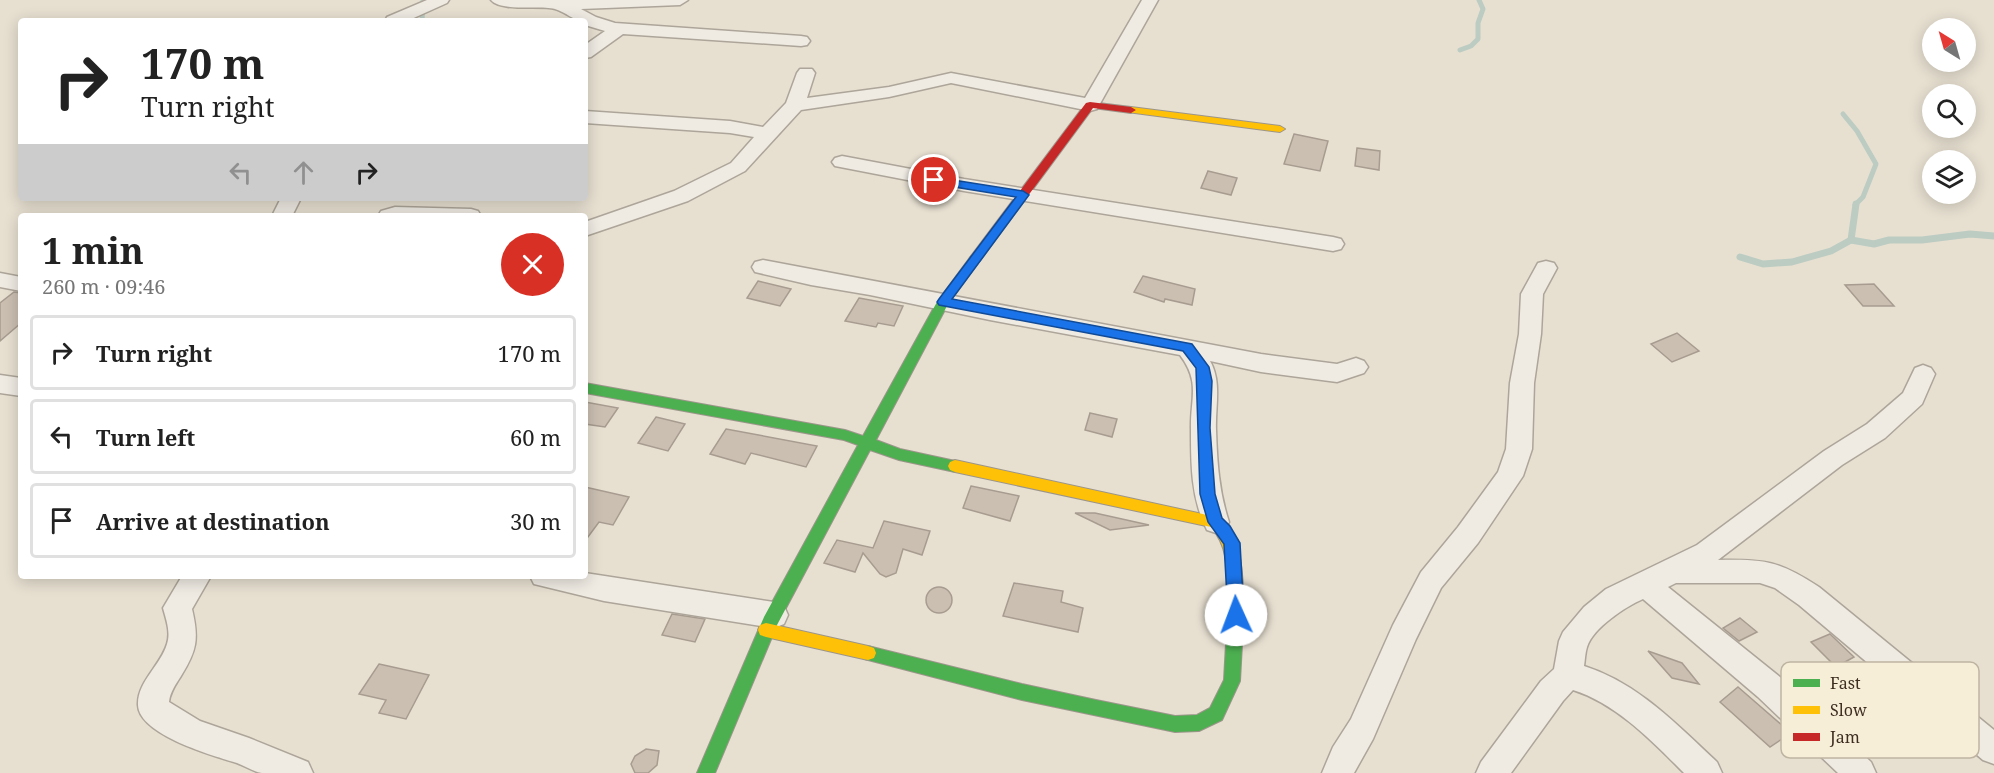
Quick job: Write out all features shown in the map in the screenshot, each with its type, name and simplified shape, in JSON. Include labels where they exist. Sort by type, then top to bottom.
[{"type":"street","points":[[400,18],[441,0]]},
{"type":"street","points":[[499,0],[625,5],[680,0]]},
{"type":"street","points":[[706,773],[770,623],[944,302],[1090,105],[1150,0]]},
{"type":"street","points":[[558,4],[584,18]]},
{"type":"street","points":[[588,20],[614,28],[801,41]]},
{"type":"street","points":[[588,51],[616,31],[614,28]]},
{"type":"street","points":[[588,228],[681,196],[738,167],[795,105],[806,73]]},
{"type":"street","points":[[795,105],[889,92],[951,78],[1090,105],[1280,129]]},
{"type":"street","points":[[588,117],[730,127],[767,133]]},
{"type":"street","points":[[842,162],[1023,195],[1332,244]]},
{"type":"street","points":[[763,267],[811,278],[870,286],[1304,370],[1337,373],[1356,367]]},
{"type":"street","points":[[1338,773],[1344,758],[1362,729],[1402,634],[1431,580],[1468,535],[1510,476],[1519,450],[1522,383],[1530,334],[1532,294],[1546,267]]},
{"type":"street","points":[[0,280],[18,283]]},
{"type":"street","points":[[1187,347],[1202,367],[1205,381],[1203,428],[1207,494],[1216,522]]},
{"type":"street","points":[[1492,773],[1552,691],[1568,675],[1573,641],[1593,616],[1616,598],[1707,553],[1833,458],[1876,431],[1913,398],[1923,374]]},
{"type":"street","points":[[0,384],[18,387]]},
{"type":"street","points":[[558,579],[770,623],[825,642],[1085,705],[1175,724],[1199,723],[1215,714],[1232,681],[1236,615],[1235,564],[1232,543],[1225,530],[1216,522],[921,459],[866,444],[845,435],[588,389]]},
{"type":"street","points":[[1658,579],[1760,571],[1784,579],[1809,596],[1889,662]]},
{"type":"street","points":[[195,579],[177,608],[183,638],[179,650],[153,696],[153,707],[159,714],[181,727],[297,773]]},
{"type":"street","points":[[1658,579],[1781,698]]},
{"type":"street","points":[[1568,675],[1585,678],[1617,694],[1706,773]]},
{"type":"street","points":[[1979,737],[1994,749]]},
{"type":"street","points":[[1844,758],[1860,773]]},
{"type":"building","points":[[1294,134],[1328,141],[1320,171],[1284,164]]},
{"type":"building","points":[[1357,148],[1380,151],[1379,170],[1355,166]]},
{"type":"building","points":[[1208,171],[1237,178],[1231,195],[1201,188]]},
{"type":"building","points":[[1143,276],[1195,289],[1192,305],[1165,299],[1164,302],[1134,292]]},
{"type":"building","points":[[758,281],[791,289],[780,306],[747,298]]},
{"type":"building","points":[[1874,284],[1894,306],[1863,306],[1845,285]]},
{"type":"building","points":[[14,292],[18,293],[18,326],[0,341],[0,303]]},
{"type":"building","points":[[859,298],[903,306],[894,326],[878,323],[876,327],[845,321]]},
{"type":"building","points":[[1677,333],[1699,351],[1672,362],[1651,344]]},
{"type":"building","points":[[588,403],[618,408],[605,427],[588,424]]},
{"type":"building","points":[[1090,413],[1117,419],[1112,437],[1085,430]]},
{"type":"building","points":[[656,417],[685,424],[668,451],[638,443]]},
{"type":"building","points":[[726,429],[817,446],[806,467],[751,453],[745,464],[710,454]]},
{"type":"building","points":[[971,486],[1019,496],[1010,521],[963,508]]},
{"type":"building","points":[[588,488],[629,497],[613,525],[599,522],[588,537]]},
{"type":"building","points":[[1075,513],[1095,513],[1149,525],[1110,530]]},
{"type":"building","points":[[884,521],[930,531],[922,555],[903,549],[896,573],[886,577],[880,574],[863,553],[855,572],[824,563],[837,540],[873,548]]},
{"type":"building","points":[[1014,583],[1063,591],[1061,602],[1083,608],[1078,632],[1003,616]]},
{"type":"building","points":[[939,587],[948,591],[952,600],[948,609],[939,613],[930,609],[926,600],[930,591]]},
{"type":"building","points":[[672,614],[705,619],[695,642],[662,635]]},
{"type":"building","points":[[1740,618],[1757,632],[1739,641],[1723,628]]},
{"type":"building","points":[[1830,634],[1854,657],[1845,662],[1831,662],[1811,642]]},
{"type":"building","points":[[1648,651],[1682,663],[1699,684],[1672,678]]},
{"type":"building","points":[[379,664],[429,675],[406,719],[379,713],[386,700],[359,694]]},
{"type":"building","points":[[1738,687],[1781,724],[1781,740],[1770,747],[1720,702]]},
{"type":"building","points":[[646,749],[659,751],[657,765],[648,773],[635,773],[631,764],[635,756]]},
{"type":"waterway","points":[[422,18],[423,0]]},
{"type":"waterway","points":[[1460,50],[1471,46],[1478,39],[1478,23],[1483,9],[1479,0]]},
{"type":"waterway","points":[[1843,114],[1857,131],[1876,164],[1863,197],[1856,204]]},
{"type":"waterway","points":[[1851,240],[1856,204]]},
{"type":"waterway","points":[[1851,240],[1874,244],[1889,240],[1922,240],[1970,234],[1994,236]]},
{"type":"waterway","points":[[1740,257],[1763,264],[1792,262],[1831,251],[1851,240]]},
{"type":"traffic: fast","points":[[706,773],[770,622],[943,302],[975,259]]},
{"type":"traffic: fast","points":[[588,389],[845,435],[899,454],[955,466]]},
{"type":"traffic: fast","points":[[868,653],[1096,708],[1175,724],[1199,723],[1216,714],[1232,681],[1236,607]]},
{"type":"traffic: slow","points":[[1131,110],[1280,129]]},
{"type":"traffic: slow","points":[[955,466],[1216,522],[1229,540],[1232,550],[1236,607]]},
{"type":"traffic: slow","points":[[766,630],[868,653]]},
{"type":"traffic: jam","points":[[975,259],[1090,105],[1131,110]]},
{"type":"route","points":[[934,180],[1023,195],[944,302],[1187,347],[1202,367],[1205,381],[1203,428],[1207,494],[1216,522],[1225,530],[1232,543],[1235,564],[1236,615]]}]
